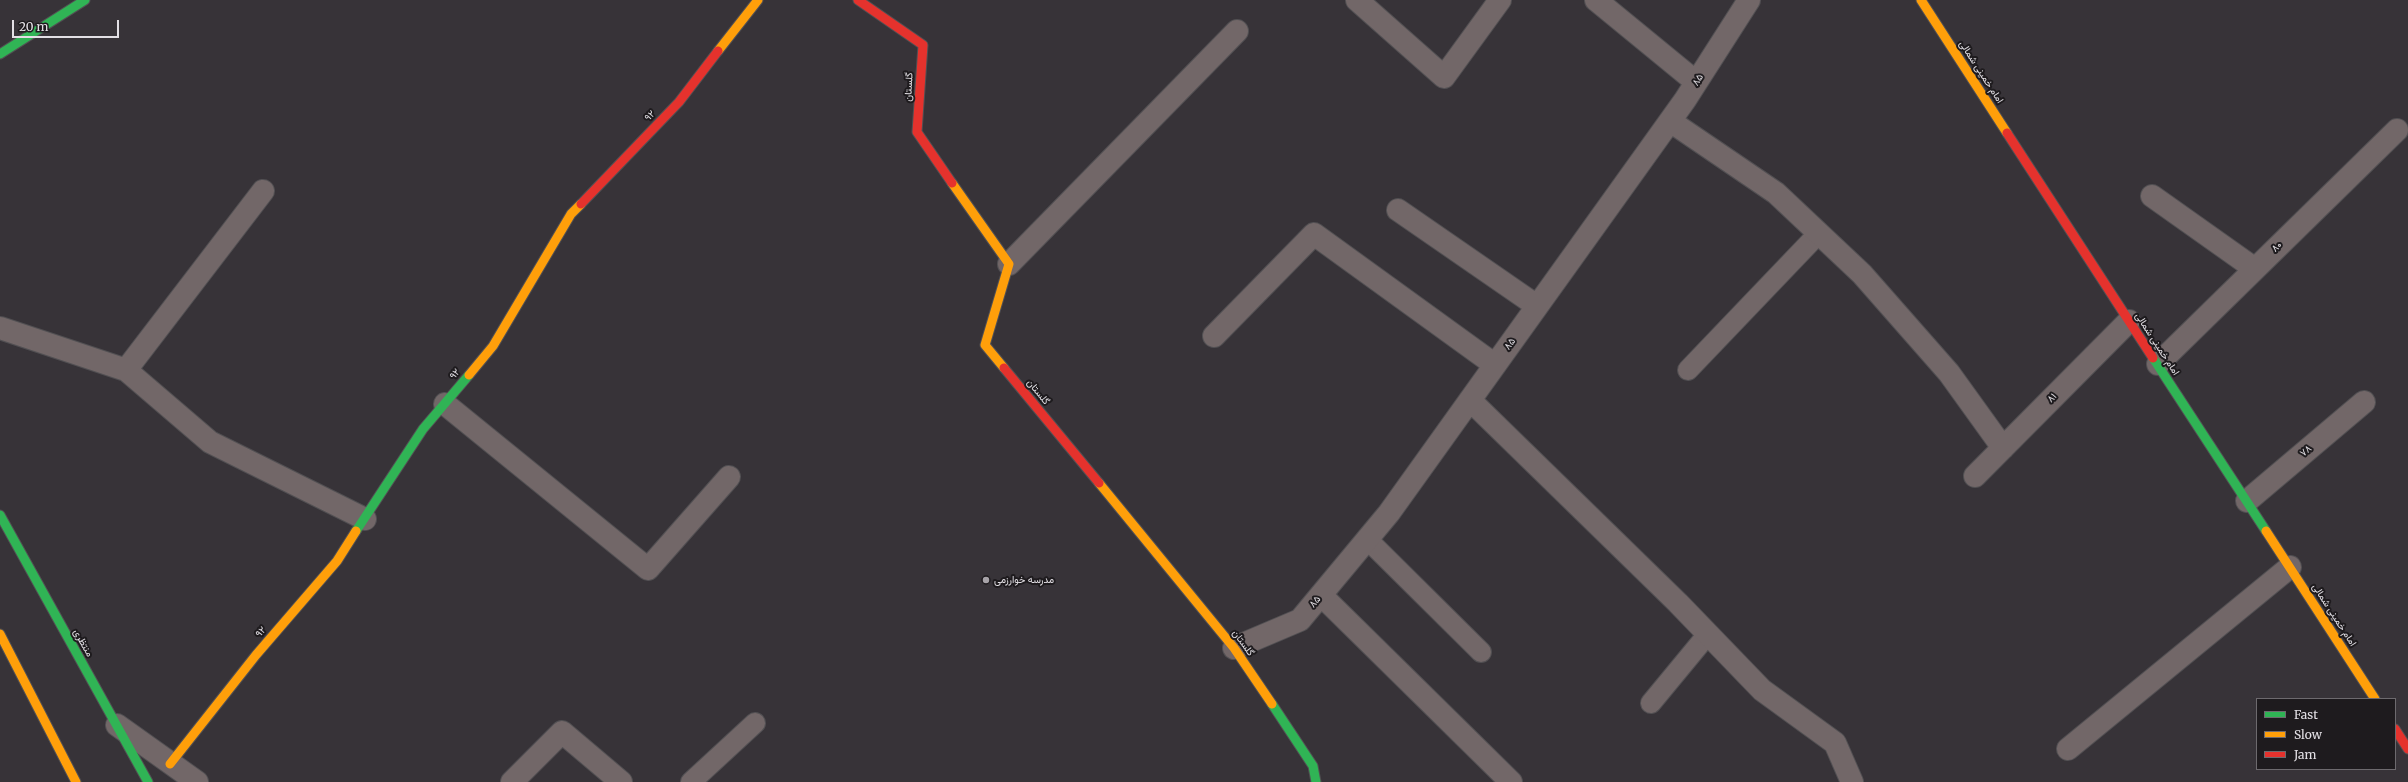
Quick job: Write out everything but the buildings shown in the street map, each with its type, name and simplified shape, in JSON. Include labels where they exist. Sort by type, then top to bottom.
[{"type":"street","points":[[0,54],[85,0]]},
{"type":"street","name":"۹۲","points":[[170,764],[256,655],[337,561],[423,429],[493,346],[571,214],[679,102],[758,0]]},
{"type":"street","name":"گلستان","points":[[858,0],[922,45],[918,132],[1009,264],[985,345],[1234,648],[1313,766],[1316,782]]},
{"type":"street","points":[[1357,0],[1444,77],[1500,0]]},
{"type":"street","points":[[1596,0],[1696,82]]},
{"type":"street","name":"۸۵","points":[[1234,648],[1300,620],[1389,513],[1670,121],[1749,0]]},
{"type":"street","name":"امام خمینی شمالی","points":[[1921,0],[2374,698]]},
{"type":"street","points":[[1009,264],[1237,31]]},
{"type":"street","points":[[1670,121],[1776,193],[1862,274],[1908,324],[1949,373],[2003,448]]},
{"type":"street","name":"۸۰","points":[[2158,364],[2397,130]]},
{"type":"street","points":[[126,370],[263,190]]},
{"type":"street","points":[[2152,196],[2255,269]]},
{"type":"street","points":[[1398,210],[1537,306]]},
{"type":"street","points":[[1214,336],[1314,234],[1495,365]]},
{"type":"street","name":"۸۱","points":[[1975,476],[2130,321]]},
{"type":"street","points":[[0,328],[126,370],[210,442],[364,519]]},
{"type":"street","points":[[1470,400],[1708,634],[1762,690],[1835,743],[1852,782]]},
{"type":"street","name":"۷۸","points":[[2247,501],[2364,402]]},
{"type":"street","points":[[444,404],[648,569],[729,477]]},
{"type":"street","name":"منتظری","points":[[0,515],[148,782]]},
{"type":"street","points":[[2068,749],[2290,567]]},
{"type":"street","points":[[1321,594],[1512,782]]},
{"type":"street","points":[[0,634],[76,782]]},
{"type":"street","points":[[116,725],[197,782]]},
{"type":"street","points":[[2396,731],[2408,749]]},
{"type":"street","points":[[512,782],[562,732],[621,782]]},
{"type":"lane","points":[[1688,370],[1819,233]]},
{"type":"lane","points":[[1367,539],[1482,652]]},
{"type":"lane","points":[[1651,703],[1708,634]]},
{"type":"lane","points":[[691,782],[756,723]]},
{"type":"traffic: fast","points":[[0,54],[85,0]]},
{"type":"traffic: fast","points":[[2153,358],[2266,531]]},
{"type":"traffic: fast","points":[[356,531],[423,429],[469,375]]},
{"type":"traffic: fast","points":[[0,515],[148,782]]},
{"type":"traffic: fast","points":[[1272,704],[1313,766],[1316,782]]},
{"type":"traffic: slow","points":[[718,51],[758,0]]},
{"type":"traffic: slow","points":[[1921,0],[2007,133]]},
{"type":"traffic: slow","points":[[952,183],[1009,264],[985,345],[1004,368]]},
{"type":"traffic: slow","points":[[469,375],[493,346],[571,214],[581,204]]},
{"type":"traffic: slow","points":[[1099,483],[1234,648],[1272,704]]},
{"type":"traffic: slow","points":[[170,764],[256,655],[337,561],[356,531]]},
{"type":"traffic: slow","points":[[2266,531],[2374,698]]},
{"type":"traffic: slow","points":[[0,634],[76,782]]},
{"type":"traffic: jam","points":[[858,0],[923,45],[917,132],[952,183]]},
{"type":"traffic: jam","points":[[581,204],[679,102],[718,51]]},
{"type":"traffic: jam","points":[[2007,133],[2153,358]]},
{"type":"traffic: jam","points":[[1004,368],[1099,483]]},
{"type":"traffic: jam","points":[[2396,731],[2408,749]]},
{"type":"place","name":"مدرسه خوارزمی","points":[[986,580]]}]
